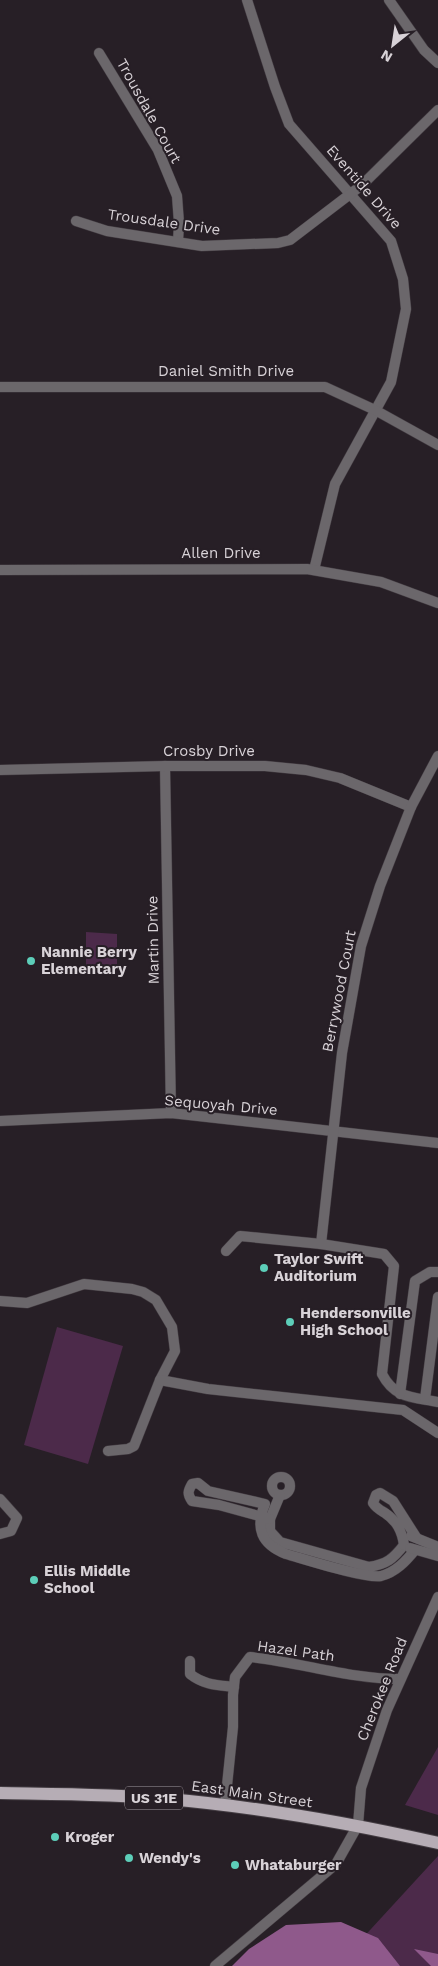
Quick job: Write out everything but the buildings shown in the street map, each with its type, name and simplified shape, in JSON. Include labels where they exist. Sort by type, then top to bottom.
[{"type":"main road","name":"East Main Street","points":[[0,1793],[165,1799],[225,1805],[358,1825],[438,1843]]},
{"type":"street","name":"Eventide Drive","points":[[247,0],[275,88],[289,124],[391,241],[403,279],[406,309],[391,382],[336,484],[314,570]]},
{"type":"street","points":[[388,0],[424,50],[438,63]]},
{"type":"street","name":"Trousdale Court","points":[[99,54],[158,150],[177,196],[178,242]]},
{"type":"street","name":"Trousdale Drive","points":[[76,221],[107,231],[202,246],[278,243],[290,240],[362,185],[438,110]]},
{"type":"street","name":"Daniel Smith Drive","points":[[0,388],[326,387],[375,410],[438,445]]},
{"type":"street","name":"Allen Drive","points":[[0,570],[216,568],[314,570],[382,582],[438,603]]},
{"type":"street","name":"Berrywood Court","points":[[321,1244],[342,1053],[361,946],[380,886],[411,806],[438,756]]},
{"type":"street","name":"Crosby Drive","points":[[0,770],[165,766],[265,766],[306,770],[340,778],[411,806]]},
{"type":"street","name":"Martin Drive","points":[[165,766],[171,1113]]},
{"type":"street","name":"Sequoyah Drive","points":[[0,1121],[171,1113],[438,1143]]},
{"type":"street","points":[[226,1251],[240,1236],[321,1244],[384,1254],[394,1266],[382,1374],[388,1387],[400,1394],[438,1402]]},
{"type":"street","points":[[400,1394],[415,1280],[430,1272],[438,1272]]},
{"type":"street","points":[[0,1301],[27,1302],[84,1284],[132,1289],[143,1292],[156,1300],[172,1327],[174,1351],[160,1380],[134,1446],[128,1449],[108,1450]]},
{"type":"street","points":[[425,1399],[438,1297]]},
{"type":"street","points":[[160,1380],[208,1388],[403,1410],[438,1433]]},
{"type":"street","points":[[265,1517],[207,1502],[192,1501],[188,1495],[188,1490],[192,1484],[198,1484],[208,1491],[275,1508]]},
{"type":"street","points":[[265,1517],[265,1504],[277,1493],[275,1508],[265,1517],[260,1528],[265,1541],[278,1551],[303,1554],[344,1565],[388,1573],[399,1567],[415,1550]]},
{"type":"street","points":[[375,1571],[396,1556],[404,1545],[402,1534],[393,1519],[376,1508],[372,1503],[376,1495],[380,1493],[393,1501],[416,1537]]},
{"type":"street","points":[[0,1499],[16,1518],[11,1531],[0,1534]]},
{"type":"street","points":[[402,1534],[416,1537],[438,1547]]},
{"type":"street","points":[[404,1545],[438,1556]]},
{"type":"street","name":"Cherokee Road","points":[[358,1825],[361,1788],[387,1710],[438,1597]]},
{"type":"street","name":"Hazel Path","points":[[225,1805],[233,1727],[235,1677],[250,1657],[278,1660],[377,1679],[400,1679]]},
{"type":"street","points":[[190,1661],[190,1674],[197,1680],[206,1684],[234,1687]]},
{"type":"street","points":[[214,1966],[336,1864],[358,1825]]},
{"type":"shaded area","points":[[86,932],[117,934],[117,973],[86,972]]},
{"type":"shaded area","points":[[57,1327],[123,1346],[88,1464],[24,1445]]},
{"type":"shaded area","points":[[438,1747],[438,1815],[405,1805]]},
{"type":"shaded area","points":[[438,1856],[438,1966],[337,1966]]},
{"type":"shaded area","points":[[341,1922],[378,1938],[400,1966],[232,1966],[249,1949],[286,1925]]},
{"type":"shaded area","points":[[414,1949],[438,1954],[438,1966],[431,1966]]},
{"type":"place","name":"Nannie Berry Elementary","points":[[31,961]]},
{"type":"place","name":"Taylor Swift Auditorium","points":[[264,1268]]},
{"type":"place","name":"Hendersonville High School","points":[[290,1322]]},
{"type":"place","name":"Ellis Middle School","points":[[34,1580]]},
{"type":"place","name":"Kroger","points":[[55,1837]]},
{"type":"place","name":"Wendy's","points":[[129,1858]]},
{"type":"place","name":"Whataburger","points":[[235,1865]]}]
